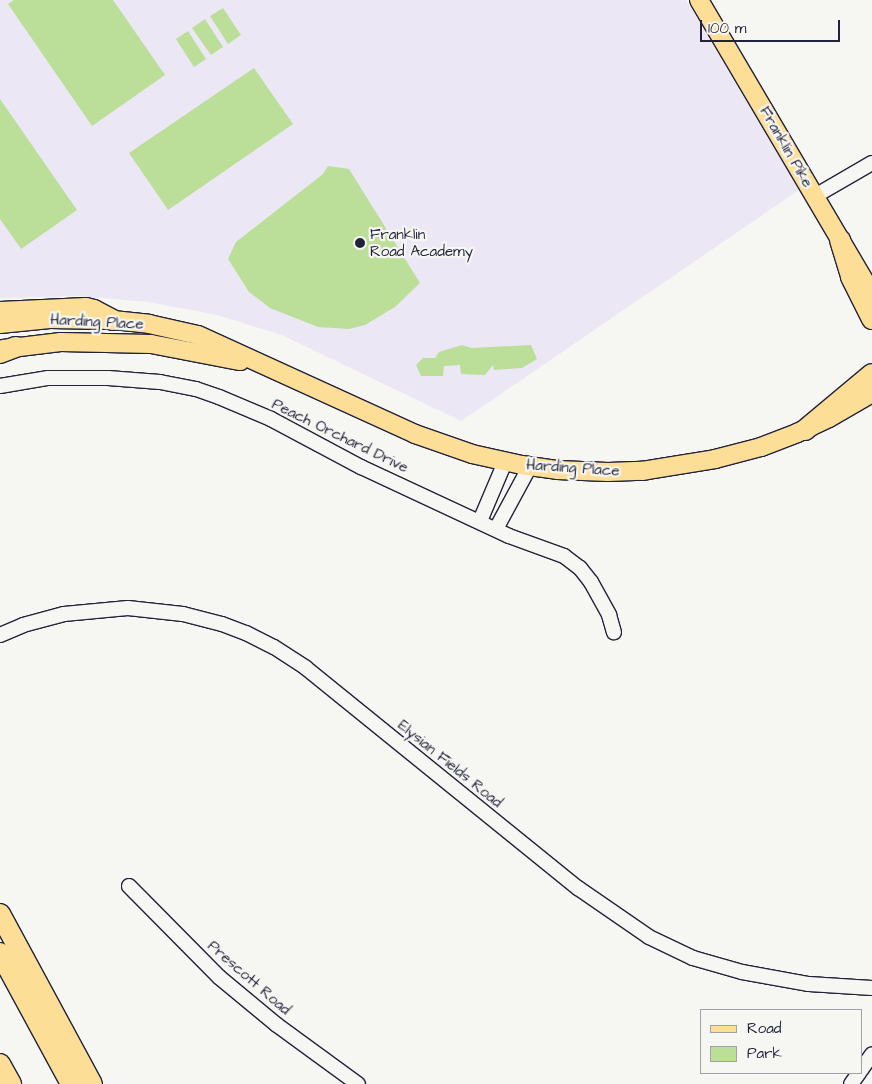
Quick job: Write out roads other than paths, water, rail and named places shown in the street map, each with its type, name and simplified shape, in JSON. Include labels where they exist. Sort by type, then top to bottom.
[{"type":"highway","points":[[840,240],[851,277],[872,319]]},
{"type":"highway","points":[[0,312],[86,308],[94,310],[112,320]]},
{"type":"highway","points":[[805,430],[872,374]]},
{"type":"highway","points":[[0,914],[92,1084]]},
{"type":"highway","points":[[0,953],[71,1084]]},
{"type":"highway","points":[[0,1064],[11,1084]]},
{"type":"main road","name":"Franklin Pike","points":[[699,0],[872,294]]},
{"type":"main road","name":"Harding Place","points":[[0,324],[50,319],[112,320],[150,324],[198,335],[277,369],[415,434],[472,454],[530,466],[608,472],[667,468],[737,454],[805,430],[872,392]]},
{"type":"main road","name":"Harding Place","points":[[5,350],[61,342],[151,344],[277,369]]},
{"type":"street","points":[[815,196],[872,163]]},
{"type":"street","name":"Peach Orchard Drive","points":[[0,386],[48,378],[108,378],[160,382],[202,391],[271,420],[361,467],[496,529],[564,556],[580,568],[591,582],[610,615],[614,632]]},
{"type":"street","points":[[480,521],[505,462]]},
{"type":"street","points":[[496,529],[530,466]]},
{"type":"street","name":"Elysian Fields Road","points":[[0,635],[23,624],[64,614],[128,608],[183,614],[222,624],[246,633],[274,647],[306,668],[578,888],[648,936],[693,958],[742,972],[809,984],[872,988]]},
{"type":"street","name":"Prescott Road","points":[[129,886],[219,977],[277,1025],[358,1084]]},
{"type":"street","points":[[862,1068],[872,1054]]},
{"type":"place","name":"Franklin Road Academy","points":[[360,243]]}]
